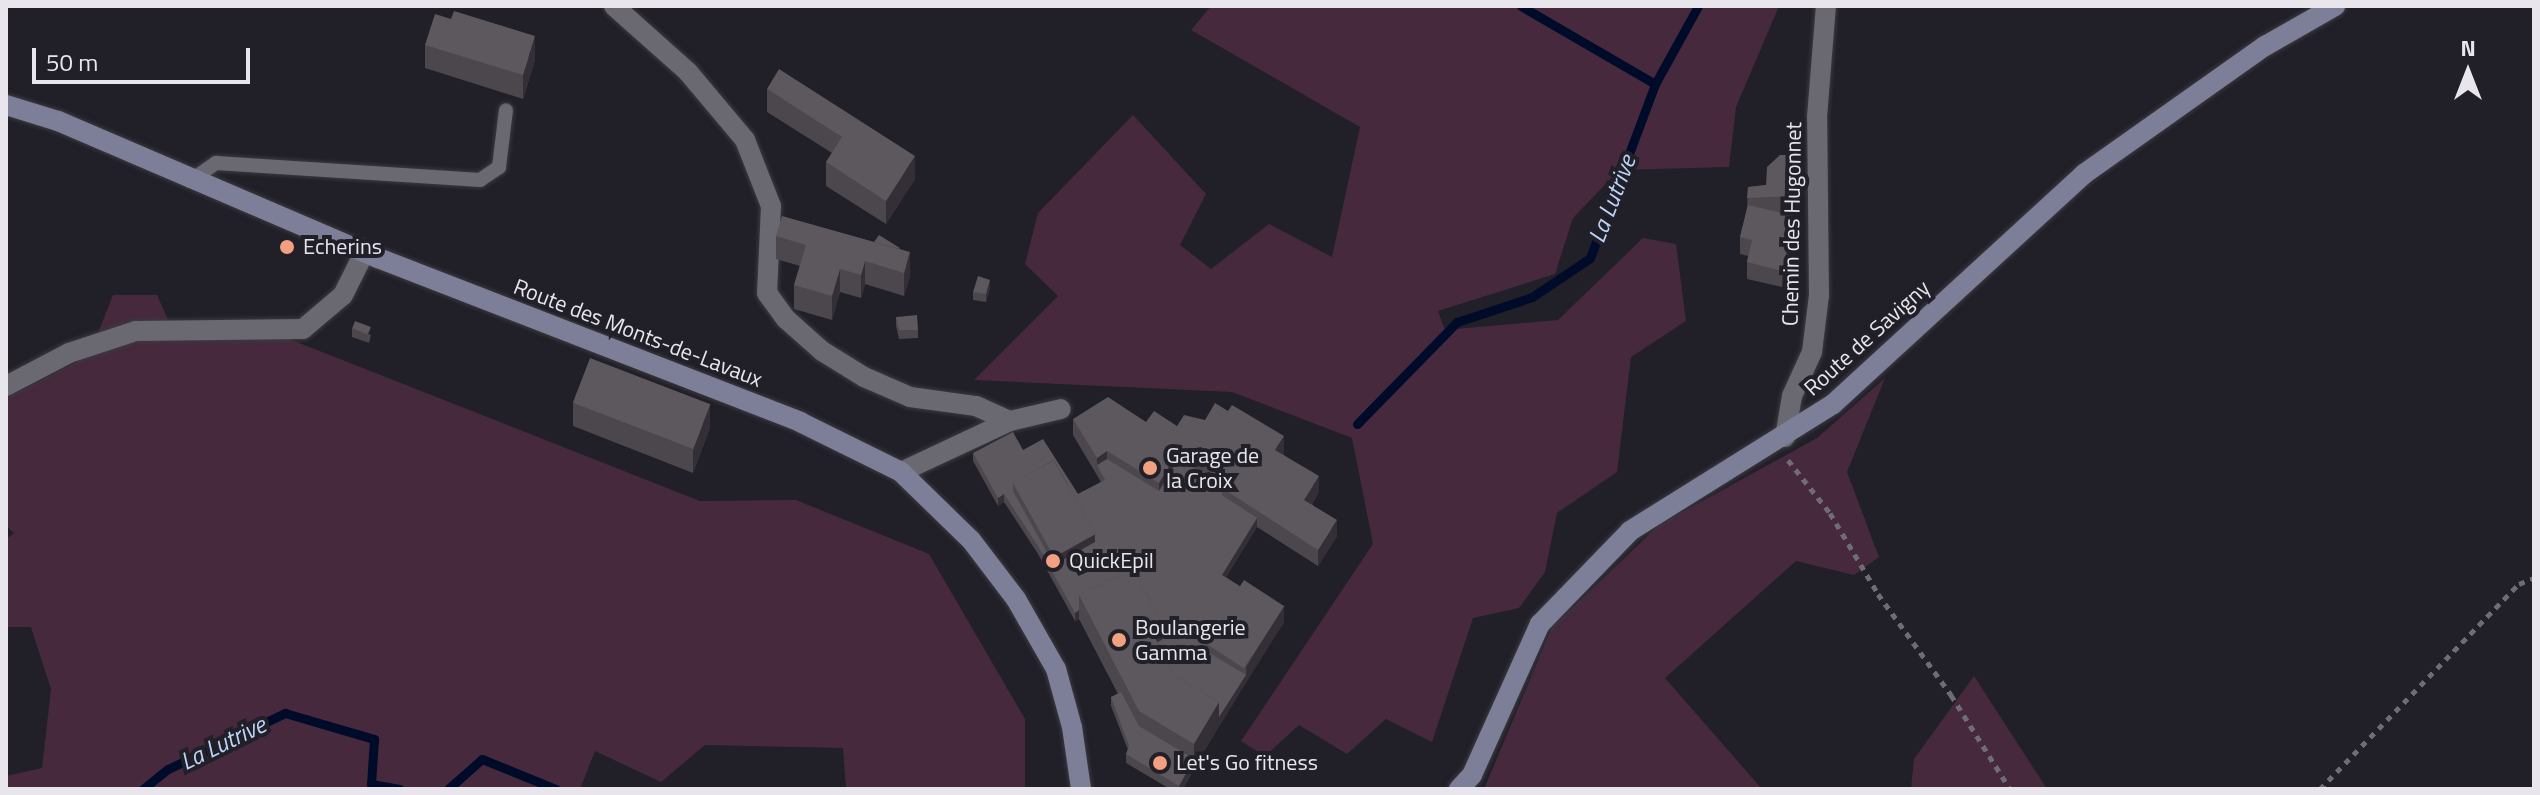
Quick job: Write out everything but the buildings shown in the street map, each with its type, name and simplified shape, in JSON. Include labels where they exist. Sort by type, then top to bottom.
[{"type":"street","points":[[614,6],[688,72],[745,140],[771,206],[767,293],[786,319],[822,351],[864,377],[910,397],[976,406],[1010,421]]},
{"type":"street","name":"Chemin des Hugonnet","points":[[1781,440],[1792,396],[1812,352],[1819,295],[1817,117],[1826,6]]},
{"type":"street","name":"Route de Savigny","points":[[1459,789],[1472,775],[1540,624],[1630,531],[1706,480],[1781,440],[1833,404],[2084,174],[2265,46],[2335,6]]},
{"type":"street","name":"Route des Monts-de-Lavaux","points":[[6,105],[58,121],[190,181],[364,253],[800,422],[901,472],[971,540],[1023,610],[1056,669],[1072,727],[1081,789]]},
{"type":"street","points":[[6,386],[69,353],[136,331],[303,329],[343,295],[364,253]]},
{"type":"street","points":[[901,472],[1010,421],[1061,409]]},
{"type":"lane","points":[[190,181],[216,163],[480,180],[499,167],[506,110]]},
{"type":"path","points":[[1781,440],[1830,513],[1878,594],[1951,695],[2010,789]]},
{"type":"path","points":[[2320,789],[2519,584],[2534,578]]},
{"type":"shaded area","points":[[1211,6],[1779,6],[1736,107],[1729,167],[1619,170],[1573,218],[1555,274],[1438,311],[1445,330],[1558,320],[1643,238],[1676,244],[1686,321],[1631,357],[1617,472],[1557,513],[1545,572],[1519,608],[1473,618],[1432,742],[1386,719],[1347,754],[1299,725],[1265,756],[1241,741],[1373,544],[1352,438],[1232,392],[974,380],[1058,296],[1025,264],[1038,213],[1133,115],[1206,194],[1180,245],[1211,269],[1269,224],[1332,257],[1360,127],[1191,30]]},
{"type":"shaded area","points":[[113,295],[157,295],[176,338],[284,337],[700,501],[796,500],[929,554],[1025,719],[1025,789],[846,789],[843,748],[705,745],[661,782],[595,751],[580,789],[6,789],[6,776],[42,768],[51,689],[31,627],[6,627],[6,539],[14,533],[6,526],[6,398],[89,356]]},
{"type":"shaded area","points":[[1885,378],[1847,472],[1879,557],[1854,575],[1796,561],[1665,678],[1762,789],[1484,789],[1552,627],[1659,525],[1817,438]]},
{"type":"shaded area","points":[[1974,676],[2047,789],[1911,789],[1914,759]]},
{"type":"waterway","points":[[1521,6],[1655,84]]},
{"type":"waterway","name":"La Lutrive","points":[[1357,424],[1457,322],[1532,297],[1590,258],[1655,84],[1698,6]]},
{"type":"waterway","name":"La Lutrive","points":[[143,789],[168,769],[285,713],[374,739],[371,784],[400,789]]},
{"type":"waterway","name":"La Lutrive","points":[[448,789],[482,759],[556,789]]},
{"type":"place","name":"Echerins","points":[[287,247]]},
{"type":"place","name":"Garage de la Croix","points":[[1150,468]]},
{"type":"place","name":"QuickEpil","points":[[1053,561]]},
{"type":"place","name":"Boulangerie Gamma","points":[[1119,640]]},
{"type":"place","name":"Let's Go fitness","points":[[1160,763]]}]
